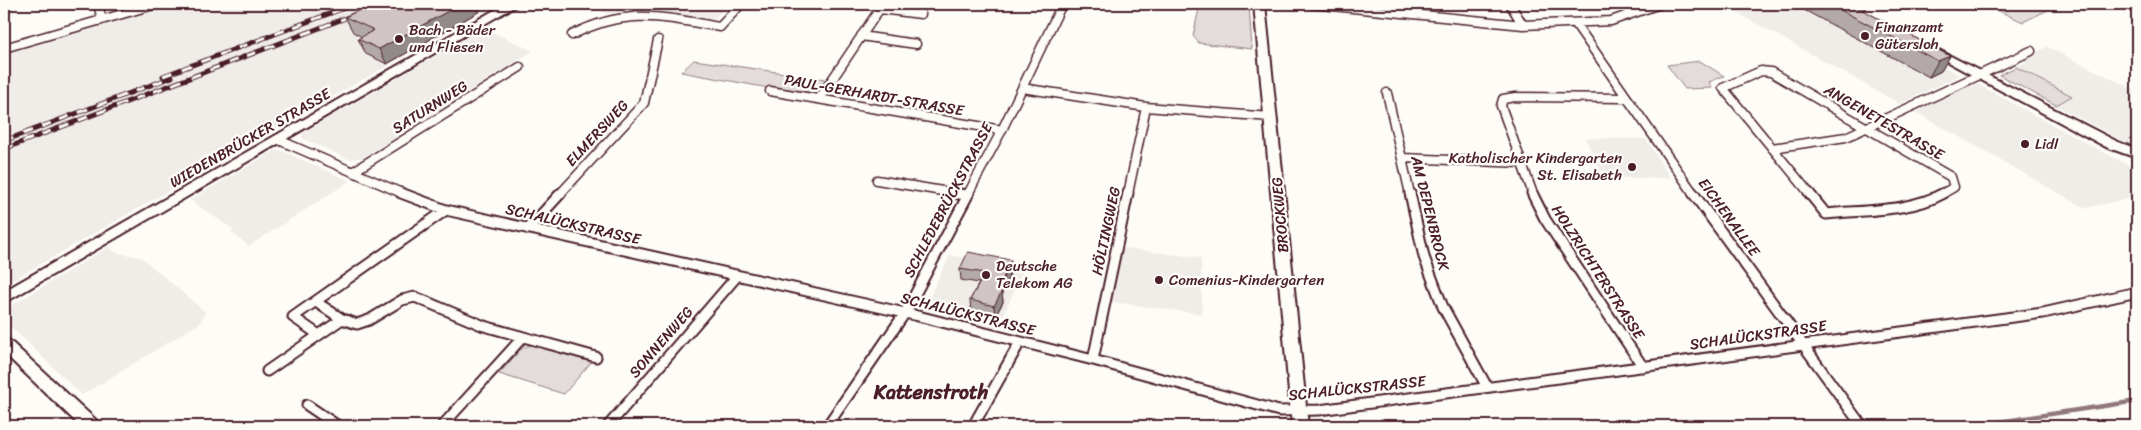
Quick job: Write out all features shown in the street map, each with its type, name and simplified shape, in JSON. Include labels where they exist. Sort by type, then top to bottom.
[{"type":"street","points":[[98,4],[102,20]]},
{"type":"street","points":[[4,48],[157,4]]},
{"type":"street","name":"WIEDENBRÜCKER STRASSE","points":[[4,298],[512,4]]},
{"type":"street","points":[[572,35],[595,22],[628,14],[646,14],[720,27],[741,4]]},
{"type":"street","name":"SCHLEDEBRÜCKSTRASSE","points":[[827,426],[905,313],[1002,130],[1062,4]]},
{"type":"street","name":"BROCKWEG","points":[[1259,4],[1299,419]]},
{"type":"street","points":[[1312,4],[1522,25],[1620,19],[1660,4]]},
{"type":"street","points":[[1510,4],[1522,25]]},
{"type":"street","points":[[819,99],[881,6],[921,14]]},
{"type":"street","points":[[1851,6],[1868,16]]},
{"type":"street","name":"EICHENALLEE","points":[[1575,23],[1626,98],[1862,426]]},
{"type":"street","points":[[861,36],[916,44]]},
{"type":"street","name":"ELMERSWEG","points":[[528,229],[644,103],[658,40]]},
{"type":"street","points":[[1921,44],[2111,144],[2137,160]]},
{"type":"street","points":[[1772,148],[1817,143],[1846,137],[2031,51]]},
{"type":"street","name":"SATURNWEG","points":[[354,171],[520,67]]},
{"type":"street","name":"ANGENETESTRASSE","points":[[1761,71],[1771,72],[1951,177],[1954,187],[1931,200],[1916,204],[1826,214],[1772,148],[1723,88],[1761,71]]},
{"type":"street","points":[[1022,88],[1146,107],[1270,117]]},
{"type":"street","name":"PAUL-GERHARDT-STRASSE","points":[[770,91],[1002,130]]},
{"type":"street","name":"AM DEPENBROCK","points":[[1387,93],[1424,257],[1443,307],[1487,388]]},
{"type":"street","name":"HOLZRICHTERSTRASSE","points":[[1626,98],[1514,97],[1503,99],[1501,106],[1546,219],[1643,366]]},
{"type":"street","name":"HÖLTINGWEG","points":[[1092,360],[1146,107]]},
{"type":"street","name":"SCHALÜCKSTRASSE","points":[[279,140],[427,204],[446,210],[905,313],[1092,360],[1279,411],[1299,419],[1487,388],[2044,313],[2137,292]]},
{"type":"street","points":[[2111,144],[2137,154]]},
{"type":"street","points":[[1402,158],[1522,162]]},
{"type":"street","points":[[877,180],[966,196]]},
{"type":"street","points":[[319,335],[293,317],[446,210]]},
{"type":"street","name":"SONNENWEG","points":[[608,426],[737,276]]},
{"type":"street","points":[[316,302],[342,319],[351,323],[363,323],[402,300],[416,297],[484,326],[522,338],[533,338],[596,357]]},
{"type":"street","points":[[267,371],[342,319]]},
{"type":"street","points":[[442,426],[522,338]]},
{"type":"street","points":[[973,426],[1020,342]]},
{"type":"street","points":[[4,344],[91,426]]},
{"type":"street","points":[[307,405],[338,426]]},
{"type":"shaded area","points":[[175,4],[495,4],[4,285],[4,52]]},
{"type":"shaded area","points":[[591,4],[728,4],[715,18],[705,20],[648,10],[606,14]]},
{"type":"shaded area","points":[[1200,4],[1249,5],[1252,49],[1199,43],[1193,36]]},
{"type":"shaded area","points":[[1722,4],[1824,4],[1960,75],[1900,104]]},
{"type":"shaded area","points":[[1984,4],[2038,4],[2050,9],[2023,22]]},
{"type":"shaded area","points":[[484,28],[533,51],[362,158],[348,159],[302,138],[303,133]]},
{"type":"shaded area","points":[[2047,47],[2137,91],[2137,148],[1998,75],[2024,63],[2028,56]]},
{"type":"shaded area","points":[[694,60],[825,79],[827,82],[819,94],[771,86],[769,88],[681,72]]},
{"type":"shaded area","points":[[1700,61],[1724,76],[1709,82],[1712,88],[1685,89],[1667,65]]},
{"type":"shaded area","points":[[2016,67],[2072,96],[2056,105],[1999,75]]},
{"type":"shaded area","points":[[1975,83],[2137,170],[2137,197],[2085,208],[1914,111]]},
{"type":"shaded area","name":"Katholischer Kindergarten St. Elisabeth","points":[[1585,138],[1646,139],[1670,178],[1605,178]]},
{"type":"shaded area","points":[[280,150],[350,181],[249,246],[231,232],[234,230],[190,200],[274,151]]},
{"type":"shaded area","points":[[109,247],[117,253],[141,257],[205,312],[200,323],[82,395],[4,320],[4,310]]},
{"type":"shaded area","name":"Comenius-Kindergarten","points":[[1123,248],[1201,258],[1202,314],[1112,302]]},
{"type":"shaded area","points":[[950,255],[1023,270],[998,328],[934,310],[927,302]]},
{"type":"shaded area","points":[[534,343],[593,360],[564,394],[499,374],[521,349]]},
{"type":"building","points":[[372,4],[461,4],[379,49],[358,39],[374,30],[345,17]]},
{"type":"building","points":[[1829,4],[1851,4],[1950,56],[1938,61]]},
{"type":"building","points":[[968,252],[1011,260],[998,290],[1002,291],[994,306],[970,300],[985,273],[960,269]]},
{"type":"waterway","points":[[1972,426],[2137,401]]},
{"type":"railway","points":[[163,76],[355,4]]},
{"type":"railway","points":[[4,149],[382,4]]},
{"type":"railway","points":[[4,141],[172,77]]},
{"type":"place","name":"Finanzamt Gütersloh","points":[[1865,36]]},
{"type":"place","name":"Bach - Bäder und Fliesen","points":[[399,39]]},
{"type":"place","name":"Lidl","points":[[2025,144]]},
{"type":"place","name":"Katholischer Kindergarten St. Elisabeth","points":[[1632,167]]},
{"type":"place","name":"Deutsche Telekom AG","points":[[986,275]]},
{"type":"place","name":"Comenius-Kindergarten","points":[[1159,280]]},
{"type":"district","name":"Kattenstroth","points":[[931,392]]}]
